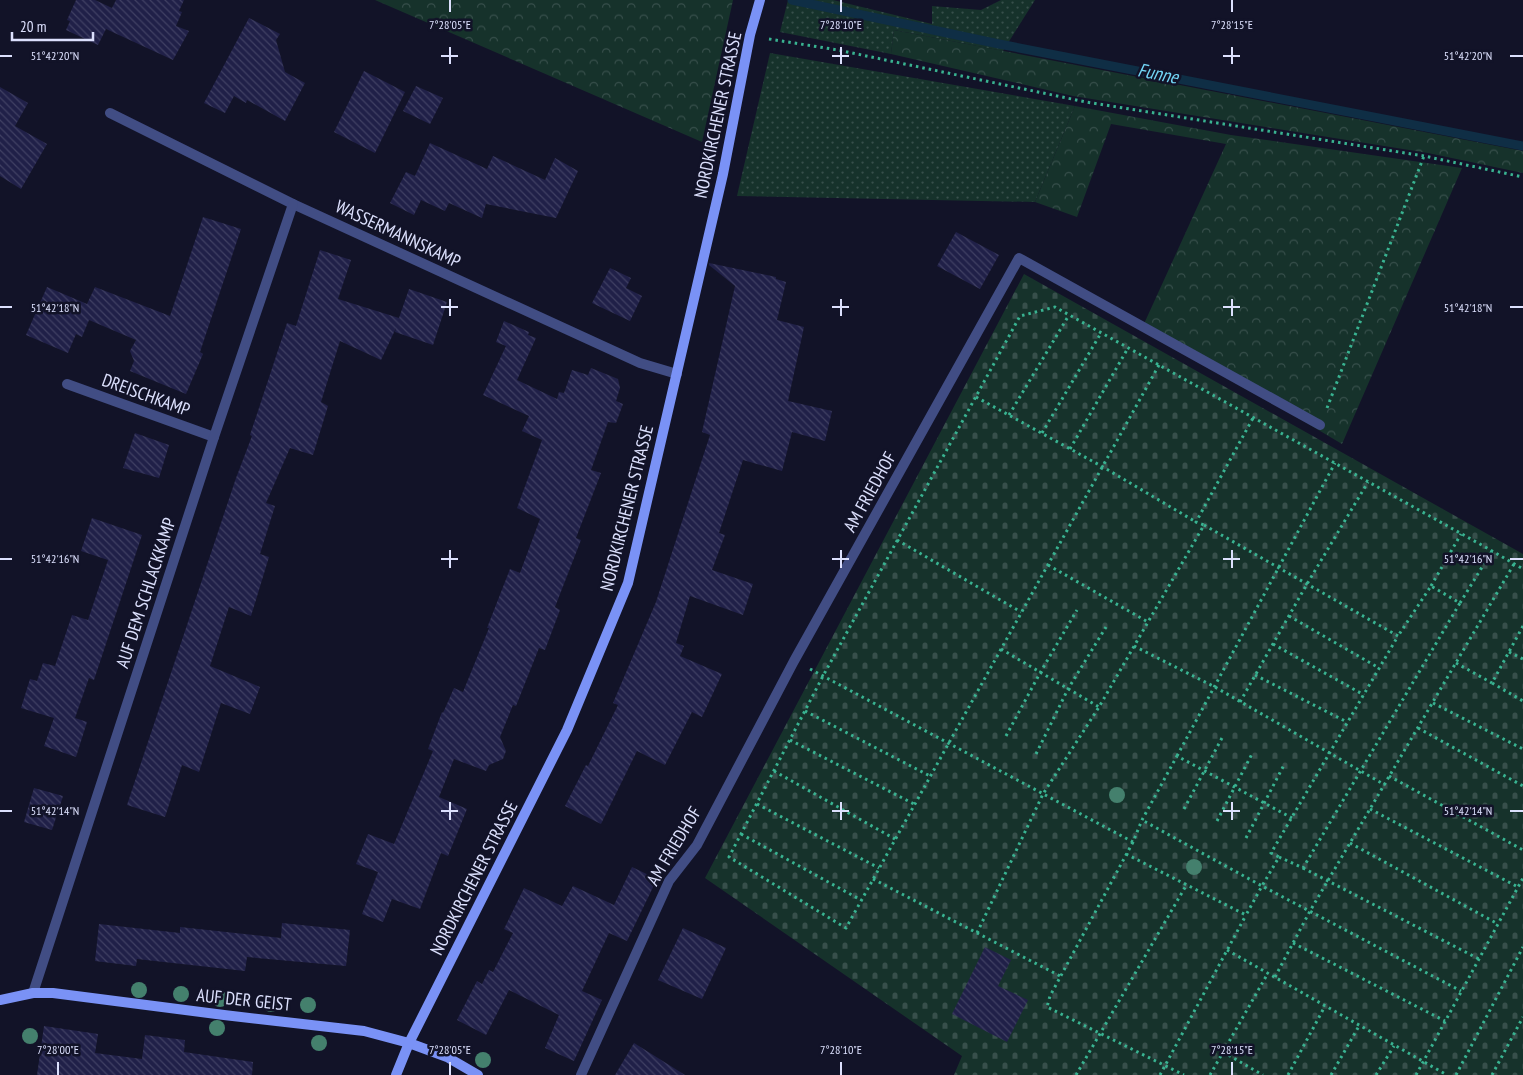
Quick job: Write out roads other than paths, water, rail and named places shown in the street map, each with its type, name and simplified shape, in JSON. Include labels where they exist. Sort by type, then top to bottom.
[{"type":"street","name":"NORDKIRCHENER STRASSE","points":[[396,1075],[409,1043],[567,730],[628,583],[723,174],[750,36],[760,0]]},
{"type":"street","name":"WASSERMANNSKAMP","points":[[110,112],[293,204],[640,363],[676,374]]},
{"type":"street","name":"AUF DEM SCHLACKKAMP","points":[[33,992],[214,437],[293,204]]},
{"type":"street","name":"AM FRIEDHOF","points":[[581,1075],[669,881],[696,845],[794,661],[1019,258],[1320,425]]},
{"type":"street","name":"DREISCHKAMP","points":[[67,384],[214,437]]},
{"type":"street","name":"AUF DER GEIST","points":[[0,1000],[33,992],[53,992],[224,1015],[355,1029],[409,1043],[446,1057],[478,1075]]},
{"type":"waterway","name":"Funne","points":[[792,0],[999,44],[1523,146]]}]
